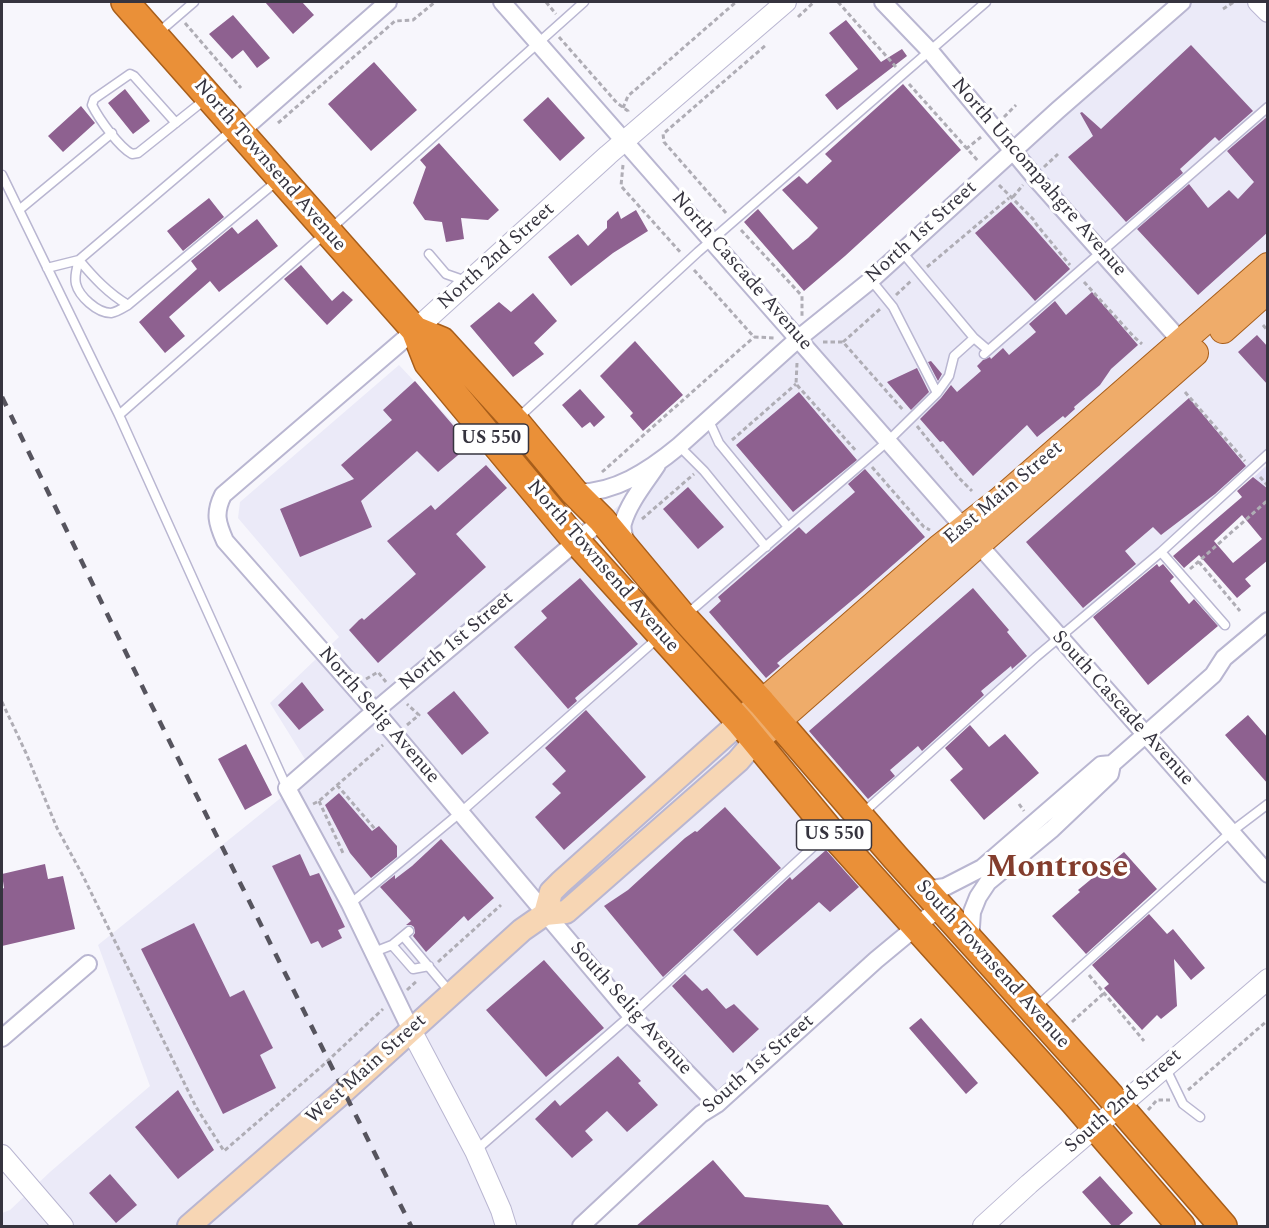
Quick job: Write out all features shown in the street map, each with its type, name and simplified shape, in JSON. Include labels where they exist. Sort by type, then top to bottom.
[{"type":"highway","name":"North Townsend Avenue","points":[[124,2],[415,330],[428,363],[577,542],[748,731]]},
{"type":"highway","name":"North Townsend Avenue","points":[[415,330],[442,341],[514,421],[585,486],[602,520],[683,617],[770,711]]},
{"type":"highway","name":"South Townsend Avenue","points":[[770,711],[1223,1227]]},
{"type":"highway","name":"South Townsend Avenue","points":[[748,731],[830,831],[917,926],[1180,1226]]},
{"type":"main road","name":"East Main Street","points":[[748,731],[1187,348],[1268,266]]},
{"type":"main road","name":"East Main Street","points":[[1187,348],[1268,290]]},
{"type":"main road","name":"West Main Street","points":[[189,1227],[522,930],[545,914],[566,912],[738,760],[748,731]]},
{"type":"street","points":[[237,130],[388,2]]},
{"type":"street","name":"North Cascade Avenue","points":[[502,2],[972,536]]},
{"type":"street","name":"North 2nd Street","points":[[216,517],[217,507],[223,495],[470,282],[625,141],[786,2]]},
{"type":"street","name":"North Uncompahgre Avenue","points":[[883,2],[930,51],[1037,180],[1187,348]]},
{"type":"street","name":"North 1st Street","points":[[585,486],[595,492],[618,484],[660,462],[800,338],[871,280],[1182,2]]},
{"type":"street","points":[[1258,2],[1268,12]]},
{"type":"street","name":"North 1st Street","points":[[631,555],[623,535],[623,524],[637,496],[660,462]]},
{"type":"street","name":"North Selig Avenue","points":[[216,517],[225,541],[375,711],[545,914]]},
{"type":"street","name":"North 1st Street","points":[[286,788],[602,520]]},
{"type":"street","name":"South Cascade Avenue","points":[[972,536],[1268,874]]},
{"type":"street","name":"South 1st Street","points":[[970,941],[972,912],[988,882],[1052,829],[1110,774],[1112,764],[1213,675],[1224,658],[1268,621]]},
{"type":"street","name":"South 1st Street","points":[[589,1224],[701,1114],[717,1104],[876,960],[917,926],[933,898],[945,887],[982,868],[1101,765],[1112,764]]},
{"type":"street","points":[[286,788],[350,904],[411,1030],[475,1151],[506,1227]]},
{"type":"street","name":"South Selig Avenue","points":[[545,914],[631,1015],[717,1104]]},
{"type":"street","points":[[2,1038],[88,964]]},
{"type":"street","name":"South 2nd Street","points":[[983,1227],[1164,1066],[1268,979]]},
{"type":"street","points":[[2,1155],[63,1227]]},
{"type":"lane","points":[[155,36],[194,2]]},
{"type":"lane","points":[[119,415],[584,2]]},
{"type":"lane","points":[[514,421],[712,240],[986,2]]},
{"type":"lane","points":[[176,123],[130,74],[94,99],[92,105],[112,133],[132,154],[138,153],[176,123],[208,97]]},
{"type":"lane","points":[[902,252],[986,352],[1268,107]]},
{"type":"lane","points":[[47,268],[79,260],[237,130]]},
{"type":"lane","points":[[19,210],[112,133]]},
{"type":"lane","points":[[2,175],[119,415],[286,788]]},
{"type":"lane","points":[[79,260],[75,282],[80,294],[92,305],[107,313],[114,312],[128,305],[280,179]]},
{"type":"lane","points":[[429,254],[446,274],[470,282]]},
{"type":"lane","points":[[79,260],[99,284],[128,305]]},
{"type":"lane","points":[[871,280],[893,307],[937,393]]},
{"type":"lane","points":[[683,617],[911,419],[950,376],[954,356],[974,338]]},
{"type":"lane","points":[[709,421],[719,443],[788,527]]},
{"type":"lane","points":[[679,446],[704,471],[766,547]]},
{"type":"lane","points":[[860,816],[1040,654],[1161,552],[1268,454]]},
{"type":"lane","points":[[1161,552],[1225,625]]},
{"type":"lane","points":[[350,904],[461,812],[662,635]]},
{"type":"lane","points":[[1032,1010],[1231,832],[1268,804]]},
{"type":"lane","points":[[475,1151],[631,1015],[830,831]]},
{"type":"lane","points":[[374,952],[392,945],[406,934],[452,994]]},
{"type":"lane","points":[[392,945],[413,969],[430,967]]},
{"type":"lane","points":[[1164,1066],[1183,1104],[1200,1117]]},
{"type":"path","points":[[278,123],[395,21],[412,20],[435,2]]},
{"type":"path","points":[[623,108],[628,96],[736,2]]},
{"type":"path","points":[[790,23],[814,2]]},
{"type":"path","points":[[1222,9],[1234,2]]},
{"type":"path","points":[[178,16],[241,88]]},
{"type":"path","points":[[729,217],[664,142],[663,134],[766,44]]},
{"type":"path","points":[[736,225],[802,296],[802,316]]},
{"type":"path","points":[[1263,326],[1268,331]]},
{"type":"path","points":[[585,486],[754,337]]},
{"type":"path","points":[[823,342],[843,342],[972,491]]},
{"type":"path","points":[[797,363],[796,384],[924,527],[930,530]]},
{"type":"path","points":[[1185,392],[1268,486]]},
{"type":"path","points":[[1182,576],[1268,500]]},
{"type":"path","points":[[1198,562],[1240,611]]},
{"type":"path","points":[[2,702],[57,828],[83,876],[196,1107],[224,1151],[501,905]]},
{"type":"path","points":[[343,853],[319,801],[419,715]]},
{"type":"path","points":[[337,785],[375,829]]},
{"type":"path","points":[[1082,966],[1143,1041]]},
{"type":"path","points":[[1068,1025],[1104,993]]},
{"type":"path","points":[[1146,1114],[1149,1106],[1157,1100],[1174,1100],[1179,1097],[1268,1020]]},
{"type":"shaded area","points":[[1192,2],[1267,2],[1267,459],[860,816],[602,520]]},
{"type":"shaded area","points":[[399,365],[581,559],[917,926],[581,1226],[2,1226],[2,1213],[10,1210],[50,1172],[150,1086],[98,945],[313,772],[270,703],[339,637],[238,518],[240,502]]},
{"type":"shaded area","points":[[1267,465],[1267,493],[1254,477]]},
{"type":"building","points":[[265,2],[302,2],[314,15],[293,34]]},
{"type":"building","points":[[233,15],[270,58],[257,68],[243,50],[232,59],[209,34]]},
{"type":"building","points":[[846,20],[881,62],[902,49],[907,56],[837,110],[825,95],[858,69],[829,33]]},
{"type":"building","points":[[1191,45],[1253,111],[1219,141],[1215,137],[1180,169],[1183,173],[1126,222],[1068,157],[1093,136],[1080,113],[1082,112],[1101,129]]},
{"type":"building","points":[[374,62],[417,110],[371,151],[328,104]]},
{"type":"building","points":[[903,84],[961,150],[804,291],[744,222],[758,209],[793,250],[808,238],[818,228],[782,190],[799,176],[807,184],[832,161],[825,154]]},
{"type":"building","points":[[125,89],[150,121],[133,134],[108,103]]},
{"type":"building","points":[[548,97],[585,138],[560,161],[523,120]]},
{"type":"building","points":[[81,106],[95,123],[63,152],[48,136]]},
{"type":"building","points":[[1268,116],[1268,232],[1198,295],[1137,229],[1189,184],[1208,208],[1229,190],[1238,199],[1254,182],[1227,151]]},
{"type":"building","points":[[439,143],[499,210],[488,220],[461,218],[464,239],[446,242],[442,222],[425,220],[413,203],[426,167],[420,160]]},
{"type":"building","points":[[209,198],[224,217],[183,251],[167,231]]},
{"type":"building","points":[[1011,202],[1070,269],[1035,301],[975,233]]},
{"type":"building","points":[[636,210],[648,231],[613,253],[571,286],[548,257],[578,234],[588,246],[607,228],[607,221],[618,211],[621,219]]},
{"type":"building","points":[[257,219],[278,246],[219,292],[210,281],[169,317],[185,336],[165,353],[139,322],[197,269],[191,261],[232,227],[238,234]]},
{"type":"building","points":[[301,265],[332,301],[343,291],[353,300],[327,325],[284,279]]},
{"type":"building","points":[[1092,292],[1138,345],[1111,369],[1100,385],[1074,407],[1075,409],[1065,418],[1063,416],[1037,437],[1027,425],[973,476],[943,441],[940,442],[920,419],[951,385],[957,392],[981,371],[977,366],[983,360],[990,357],[991,359],[1003,348],[1009,355],[1036,332],[1029,324],[1055,301],[1066,315]]},
{"type":"building","points":[[533,293],[557,321],[534,343],[544,354],[513,377],[470,326],[499,302],[511,312]]},
{"type":"building","points":[[1257,335],[1268,347],[1268,385],[1238,352]]},
{"type":"building","points":[[635,341],[683,395],[643,431],[630,416],[633,413],[600,376]]},
{"type":"building","points":[[931,361],[942,374],[938,381],[928,362]]},
{"type":"building","points":[[917,368],[929,392],[911,410],[887,382]]},
{"type":"building","points":[[415,381],[470,445],[438,472],[417,451],[361,501],[372,527],[300,557],[280,509],[354,479],[341,465],[392,420],[383,410]]},
{"type":"building","points":[[580,389],[605,417],[594,427],[590,422],[582,428],[562,405]]},
{"type":"building","points":[[799,392],[857,460],[793,512],[736,445]]},
{"type":"building","points":[[1189,398],[1246,466],[1215,494],[1161,535],[1153,527],[1125,551],[1136,564],[1083,608],[1026,542]]},
{"type":"building","points":[[486,465],[507,488],[456,534],[486,567],[378,663],[349,630],[362,618],[364,620],[416,574],[387,541],[431,505],[435,510]]},
{"type":"building","points":[[865,469],[925,537],[777,663],[780,666],[766,678],[709,612],[721,601],[718,597],[799,527],[806,534],[855,492],[848,484]]},
{"type":"building","points":[[1253,477],[1268,489],[1268,560],[1245,579],[1251,586],[1237,598],[1199,555],[1184,568],[1173,556],[1242,497],[1237,491]],"holes":[[[1242,515],[1262,539],[1233,563],[1214,541]]]},
{"type":"building","points":[[688,487],[724,527],[698,549],[663,509]]},
{"type":"building","points":[[1157,564],[1159,567],[1163,564],[1174,577],[1170,581],[1189,604],[1194,599],[1218,626],[1148,685],[1093,617]]},
{"type":"building","points":[[580,578],[638,644],[575,698],[577,701],[568,709],[514,647],[547,618],[541,611]]},
{"type":"building","points":[[973,588],[1009,630],[1007,632],[1027,656],[981,691],[984,695],[922,751],[918,746],[890,770],[895,776],[868,799],[809,731]]},
{"type":"building","points":[[302,682],[324,710],[299,730],[278,705]]},
{"type":"building","points":[[454,691],[489,733],[462,755],[427,713]]},
{"type":"building","points":[[586,710],[646,777],[564,850],[535,817],[561,793],[552,784],[566,771],[545,748]]},
{"type":"building","points":[[1248,715],[1268,738],[1268,784],[1225,735]]},
{"type":"building","points":[[970,725],[989,747],[1005,734],[1039,773],[984,820],[950,780],[963,769],[945,748]]},
{"type":"building","points":[[246,744],[272,795],[245,810],[218,759]]},
{"type":"building","points":[[339,793],[372,831],[379,826],[397,846],[397,857],[371,878],[350,853],[325,805]]},
{"type":"building","points":[[725,807],[781,868],[663,977],[604,906],[628,890],[685,838],[697,832]]},
{"type":"building","points":[[441,839],[494,898],[468,921],[464,916],[426,952],[413,936],[414,927],[406,925],[411,921],[380,887],[395,875],[395,879],[412,866]]},
{"type":"building","points":[[826,850],[859,887],[830,912],[819,902],[757,956],[733,930],[790,877],[792,880]]},
{"type":"building","points":[[1124,852],[1157,889],[1086,954],[1052,916],[1080,892],[1078,890]]},
{"type":"building","points":[[300,854],[310,876],[319,873],[345,927],[338,930],[342,938],[322,948],[318,941],[311,944],[272,866]]},
{"type":"building","points":[[45,864],[48,879],[63,876],[75,929],[2,946],[2,889],[4,888],[2,874]]},
{"type":"building","points":[[1149,914],[1167,934],[1173,929],[1205,968],[1191,980],[1174,959],[1177,1006],[1161,1019],[1157,1015],[1142,1030],[1104,988],[1109,984],[1092,965]]},
{"type":"building","points":[[194,923],[230,997],[244,990],[273,1048],[260,1055],[276,1088],[223,1114],[141,949]]},
{"type":"building","points":[[544,960],[604,1028],[546,1077],[486,1010]]},
{"type":"building","points":[[685,974],[702,991],[707,988],[726,1009],[734,1004],[759,1029],[733,1053],[672,986]]},
{"type":"building","points":[[921,1018],[978,1083],[966,1094],[909,1028]]},
{"type":"building","points":[[618,1056],[641,1081],[638,1083],[658,1105],[627,1132],[607,1111],[585,1131],[593,1140],[572,1158],[535,1119],[555,1100],[560,1106]]},
{"type":"building","points":[[178,1090],[214,1150],[178,1179],[135,1127]]},
{"type":"building","points":[[713,1160],[745,1197],[828,1205],[845,1227],[635,1227]]},
{"type":"building","points":[[110,1174],[137,1205],[116,1223],[89,1193]]},
{"type":"building","points":[[1100,1176],[1133,1213],[1117,1227],[1113,1227],[1082,1192]]},
{"type":"railway","points":[[2,397],[146,694],[411,1226]]},
{"type":"district","name":"Montrose","points":[[1057,870]]}]
